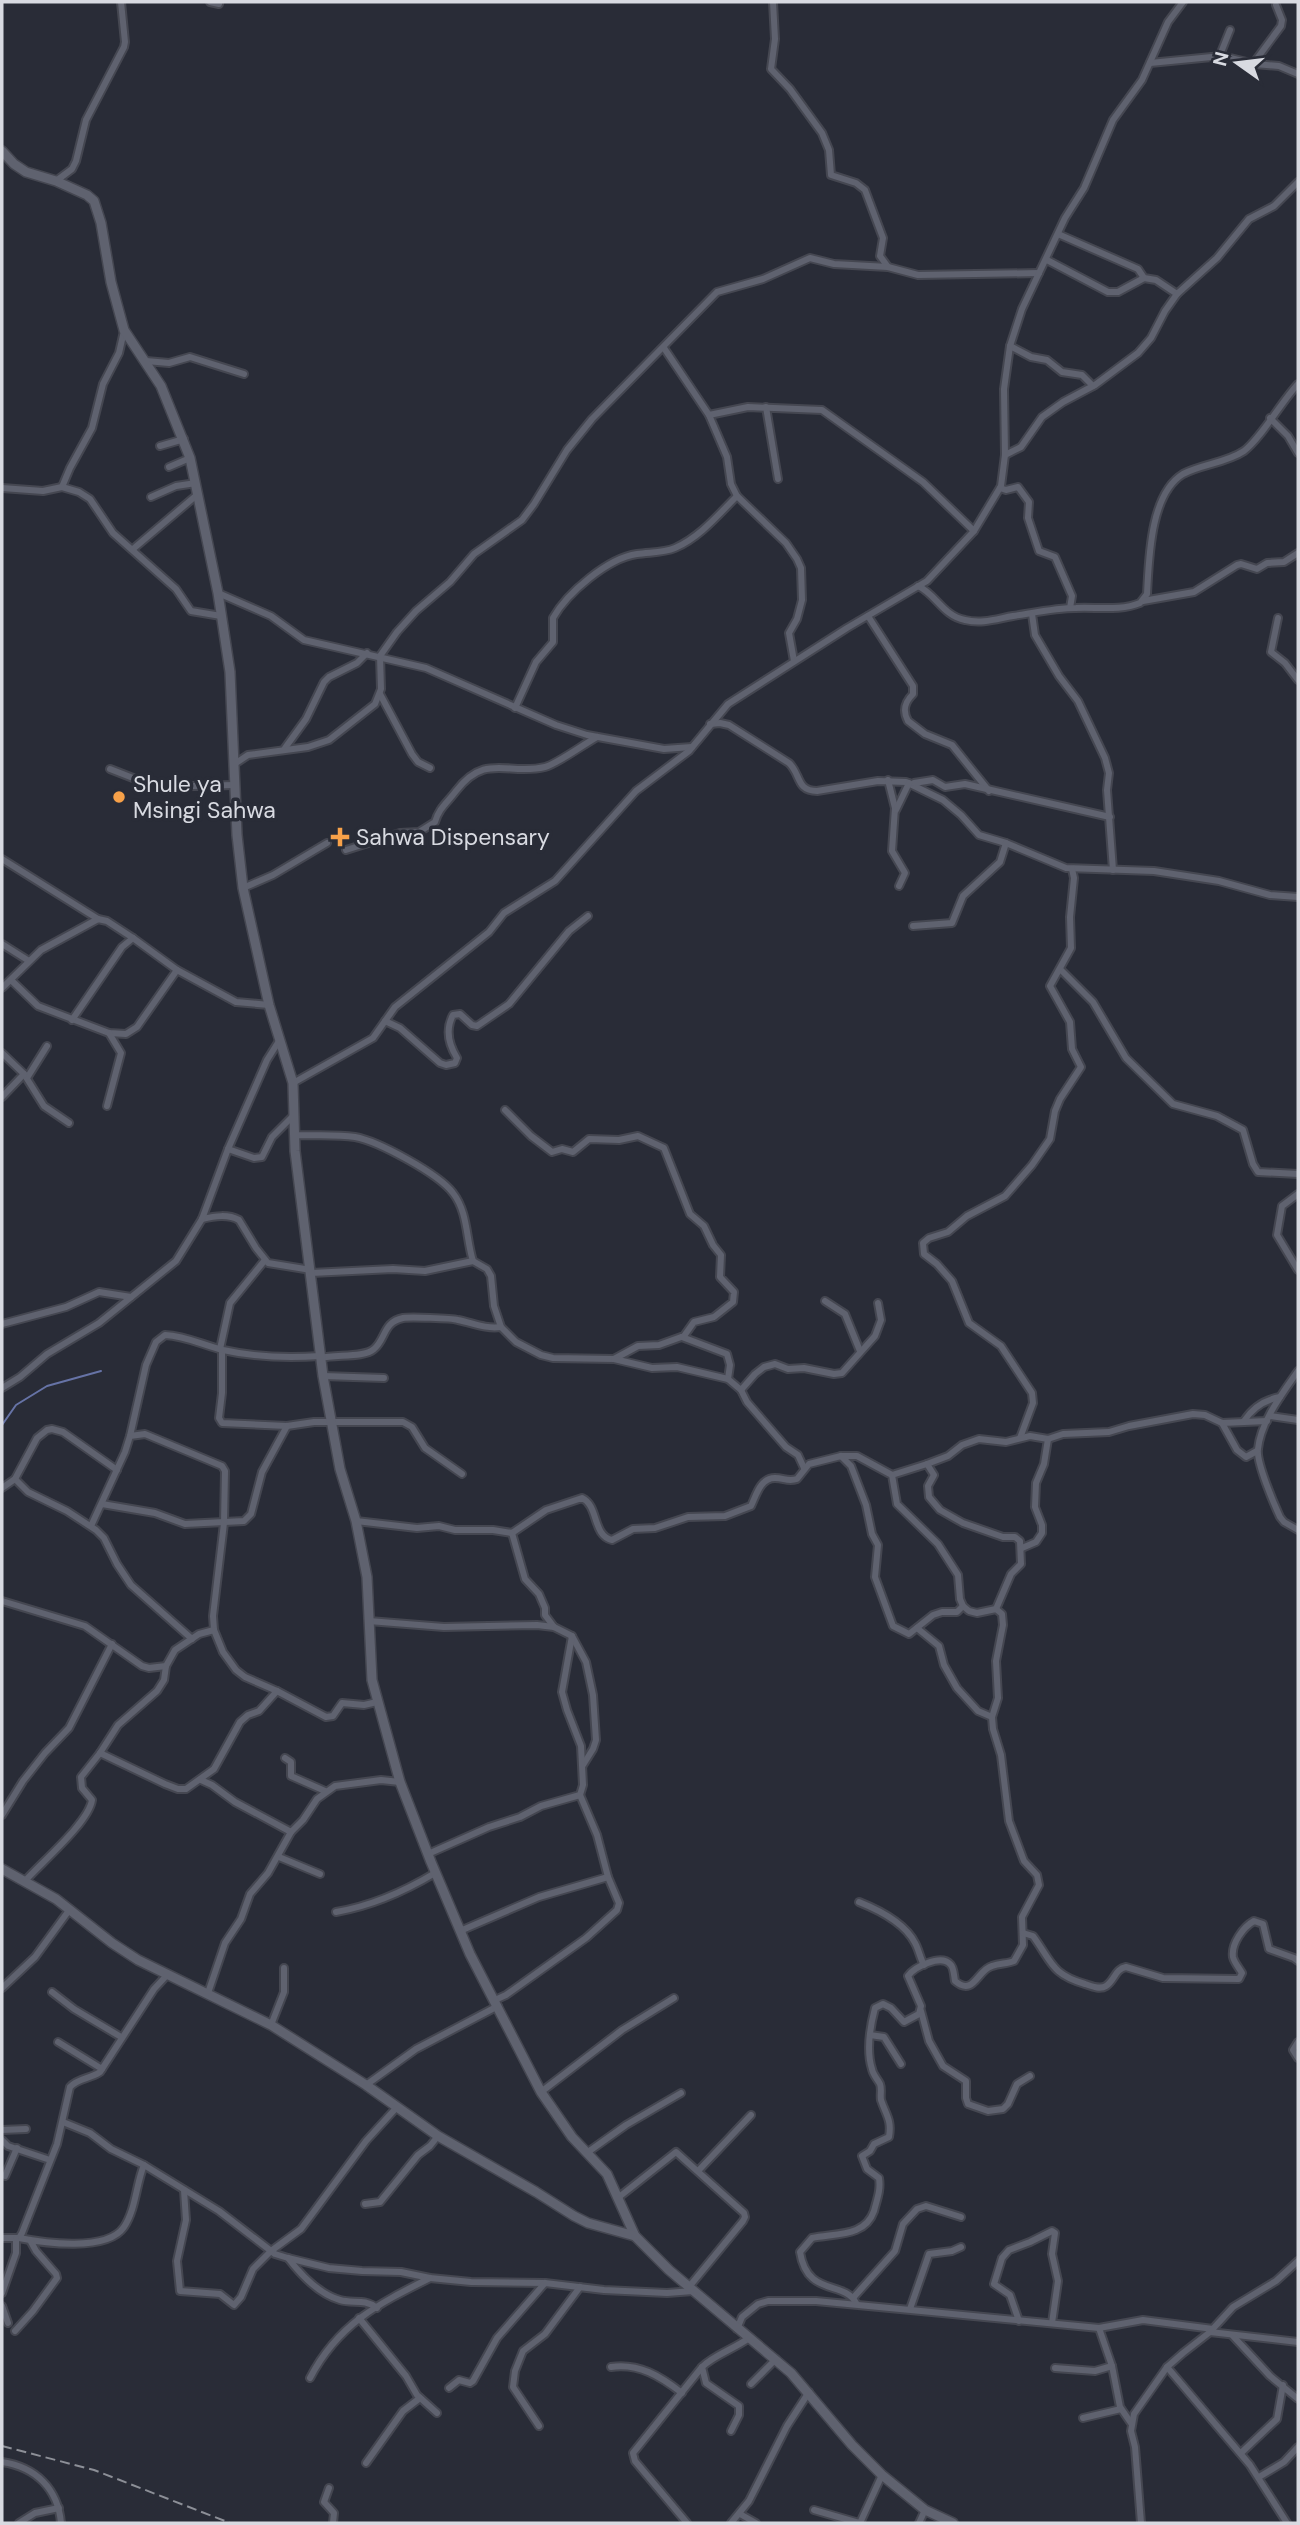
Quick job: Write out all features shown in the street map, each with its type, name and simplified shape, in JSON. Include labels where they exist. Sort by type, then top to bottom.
[{"type":"main road","points":[[2,151],[26,172],[56,181],[87,195],[97,207],[111,282],[124,330],[161,386],[190,458],[218,593],[230,672],[234,785],[243,888],[269,1005],[293,1083],[295,1135],[323,1376],[340,1469],[356,1521],[367,1577],[369,1650],[377,1702],[400,1782],[435,1873],[460,1931],[541,2092],[560,2122],[607,2174],[620,2197],[635,2236],[691,2289],[776,2359],[809,2392],[852,2445],[881,2475],[925,2510],[953,2523]]},
{"type":"main road","points":[[2,1869],[71,1909],[112,1943],[138,1960],[271,2025],[366,2085],[438,2136],[514,2178],[581,2220],[635,2236]]},
{"type":"street","points":[[56,181],[72,169],[86,120],[124,47],[120,2]]},
{"type":"street","points":[[210,2],[219,4]]},
{"type":"street","points":[[773,2],[775,39],[772,73],[790,89],[817,125],[829,149],[831,175],[856,183],[865,190],[883,238],[880,256],[888,267]]},
{"type":"street","points":[[293,1083],[368,1041],[379,1031],[395,1007],[489,932],[504,913],[555,881],[636,791],[693,747],[727,704],[918,586],[941,568],[974,531],[1000,488],[1005,454],[1004,396],[1010,346],[1022,309],[1058,234],[1084,188],[1116,115],[1138,87],[1168,22],[1183,2]]},
{"type":"street","points":[[1253,64],[1280,26],[1282,20],[1276,5]]},
{"type":"street","points":[[1220,55],[1230,30]]},
{"type":"street","points":[[1150,63],[1220,55],[1253,64],[1279,66],[1298,74]]},
{"type":"street","points":[[1005,454],[1021,447],[1042,417],[1093,386],[1138,353],[1151,338],[1177,294],[1217,258],[1249,219],[1274,206],[1298,182]]},
{"type":"street","points":[[1058,234],[1138,269],[1144,278]]},
{"type":"street","points":[[430,768],[421,765],[412,754],[380,694],[380,656],[397,632],[450,582],[474,554],[522,520],[567,450],[592,419],[717,292],[763,279],[803,260],[817,259],[834,264],[888,267],[925,275],[1039,273]]},
{"type":"street","points":[[1046,260],[1108,292],[1118,292],[1144,278],[1156,279],[1177,294]]},
{"type":"street","points":[[62,487],[92,428],[103,384],[119,353],[124,330]]},
{"type":"street","points":[[1010,346],[1031,357],[1047,360],[1065,373],[1082,374],[1093,386]]},
{"type":"street","points":[[664,348],[709,415],[727,457],[731,484],[737,496],[786,543],[797,558],[801,568],[802,600],[797,619],[789,633],[794,661]]},
{"type":"street","points":[[146,361],[169,363],[190,357],[244,374]]},
{"type":"street","points":[[1143,601],[1147,594],[1158,508],[1164,494],[1183,475],[1240,453],[1250,446],[1298,384]]},
{"type":"street","points":[[709,415],[742,407],[822,410],[923,482],[974,531]]},
{"type":"street","points":[[766,407],[778,479]]},
{"type":"street","points":[[1270,418],[1288,436],[1298,453]]},
{"type":"street","points":[[160,446],[184,439]]},
{"type":"street","points":[[169,467],[190,458]]},
{"type":"street","points":[[151,497],[174,487],[195,484]]},
{"type":"street","points":[[1000,488],[1006,491],[1018,486],[1027,498],[1028,518],[1038,551],[1055,558],[1072,596],[1070,608]]},
{"type":"street","points":[[2,488],[43,491],[62,487],[79,492],[90,499],[107,527],[177,589],[191,611],[220,616]]},
{"type":"street","points":[[133,549],[198,494]]},
{"type":"street","points":[[515,708],[536,662],[553,642],[552,618],[575,591],[595,575],[627,556],[667,551],[677,547],[709,525],[737,496]]},
{"type":"street","points":[[918,586],[927,591],[947,612],[963,620],[988,622],[1070,608],[1128,607],[1143,601],[1179,596],[1194,592],[1237,565],[1257,569],[1267,563],[1284,562],[1298,553]]},
{"type":"street","points":[[218,593],[271,616],[304,640],[380,656],[436,672],[556,725],[597,737],[664,749],[693,747]]},
{"type":"street","points":[[1032,614],[1035,635],[1082,708],[1105,758],[1109,774],[1107,790],[1113,870]]},
{"type":"street","points":[[868,616],[914,686],[913,694],[905,705],[908,721],[925,734],[951,745],[989,790]]},
{"type":"street","points":[[1278,618],[1271,652],[1285,663],[1298,680]]},
{"type":"street","points":[[285,748],[306,719],[324,682],[357,663],[367,653]]},
{"type":"street","points":[[233,765],[248,755],[308,747],[329,740],[371,707],[380,694]]},
{"type":"street","points":[[710,724],[729,725],[789,763],[806,790],[817,792],[888,780],[910,783],[936,780],[945,787],[961,784],[1110,817]]},
{"type":"street","points":[[346,850],[400,833],[419,832],[435,822],[440,808],[463,782],[480,770],[497,767],[544,767],[597,737]]},
{"type":"street","points":[[110,769],[156,787],[234,785]]},
{"type":"street","points":[[888,780],[895,812],[892,851],[905,873],[900,886]]},
{"type":"street","points":[[895,812],[910,783]]},
{"type":"street","points":[[910,783],[943,800],[979,835],[1072,869],[1186,876],[1219,881],[1259,893],[1298,897]]},
{"type":"street","points":[[243,888],[273,875],[327,844]]},
{"type":"street","points":[[913,926],[952,923],[963,896],[1000,862],[1006,844]]},
{"type":"street","points":[[2,859],[98,919],[107,921],[177,970],[236,1002],[269,1005]]},
{"type":"street","points":[[1020,1438],[1033,1403],[1032,1393],[1009,1354],[970,1323],[952,1281],[922,1248],[929,1238],[948,1232],[967,1216],[1005,1196],[1050,1139],[1060,1099],[1081,1067],[1072,1049],[1070,1022],[1050,986],[1061,970],[1072,944],[1072,869]]},
{"type":"street","points":[[385,1021],[401,1028],[440,1063],[455,1063],[457,1058],[449,1043],[453,1015],[460,1014],[477,1026],[505,1007],[568,933],[588,916]]},
{"type":"street","points":[[2,988],[41,950],[98,919]]},
{"type":"street","points":[[72,1020],[122,947],[133,938]]},
{"type":"street","points":[[2,944],[29,961]]},
{"type":"street","points":[[11,980],[33,1002],[72,1020],[109,1033],[131,1032],[177,970]]},
{"type":"street","points":[[1061,970],[1093,1002],[1126,1058],[1173,1104],[1217,1116],[1243,1130],[1258,1172],[1298,1174]]},
{"type":"street","points":[[107,1106],[121,1053],[109,1033]]},
{"type":"street","points":[[2,1388],[47,1354],[85,1332],[133,1297],[176,1261],[202,1219],[228,1149],[267,1060],[279,1041]]},
{"type":"street","points":[[2,1097],[25,1076],[47,1046]]},
{"type":"street","points":[[2,1053],[25,1076],[44,1106],[69,1123]]},
{"type":"street","points":[[505,1110],[552,1152],[562,1149],[573,1152],[589,1139],[624,1140],[638,1136],[664,1148],[690,1214],[704,1226],[721,1255],[720,1277],[734,1292],[733,1302],[719,1314],[694,1322],[682,1337],[659,1345],[638,1346],[614,1359]]},
{"type":"street","points":[[228,1149],[254,1158],[262,1157],[272,1137],[294,1115]]},
{"type":"street","points":[[295,1135],[350,1136],[370,1141],[434,1174],[453,1194],[461,1208],[473,1261]]},
{"type":"street","points":[[1298,1194],[1282,1206],[1277,1232],[1280,1243],[1298,1270]]},
{"type":"street","points":[[202,1219],[228,1216],[239,1220],[265,1260],[275,1266],[311,1272],[393,1269],[425,1271],[473,1261],[487,1269],[491,1276],[494,1306],[501,1327],[516,1342],[553,1358],[614,1359],[652,1368],[677,1367],[728,1379],[741,1390],[747,1402],[786,1447],[798,1455],[804,1468]]},
{"type":"street","points":[[265,1260],[230,1303],[221,1349],[220,1421],[287,1426],[363,1420],[403,1422],[412,1427],[425,1448],[462,1475]]},
{"type":"street","points":[[2,1324],[66,1307],[99,1292],[133,1297]]},
{"type":"street","points":[[825,1301],[845,1314],[860,1351]]},
{"type":"street","points":[[741,1390],[755,1374],[775,1364],[788,1369],[804,1368],[839,1374],[846,1370],[879,1327],[881,1313],[878,1303]]},
{"type":"street","points":[[91,1526],[130,1436],[146,1365],[159,1338],[165,1335],[250,1354],[321,1357],[369,1352],[377,1346],[390,1324],[406,1317],[454,1319],[486,1327],[501,1327]]},
{"type":"street","points":[[682,1337],[727,1354],[730,1365],[728,1379]]},
{"type":"street","points":[[1298,1371],[1268,1418],[1257,1451],[1280,1517],[1298,1530]]},
{"type":"street","points":[[323,1376],[384,1378]]},
{"type":"street","points":[[1244,1421],[1251,1410],[1269,1399],[1280,1397]]},
{"type":"street","points":[[356,1521],[417,1528],[439,1526],[455,1530],[512,1533],[546,1510],[582,1498],[588,1503],[602,1534],[612,1540],[634,1529],[655,1528],[688,1517],[725,1516],[751,1506],[756,1493],[765,1482],[776,1478],[785,1481],[797,1479],[804,1468],[814,1461],[841,1456],[857,1456],[892,1475],[948,1456],[972,1440],[1006,1442],[1030,1436],[1048,1439],[1063,1434],[1109,1432],[1194,1414],[1205,1415],[1222,1423],[1268,1418],[1298,1420]]},
{"type":"street","points":[[1222,1423],[1240,1455],[1247,1457],[1257,1451]]},
{"type":"street","points":[[102,1504],[155,1513],[185,1524],[244,1521],[248,1518],[262,1472],[287,1426]]},
{"type":"street","points":[[2,1488],[15,1479],[37,1438],[52,1429],[63,1432],[117,1470]]},
{"type":"street","points":[[130,1436],[145,1434],[222,1466],[225,1471],[224,1522],[214,1602],[214,1630],[231,1665],[245,1677],[326,1717],[333,1716],[342,1703],[377,1702]]},
{"type":"street","points":[[1022,1548],[1036,1542],[1042,1533],[1035,1507],[1036,1483],[1044,1464],[1048,1439]]},
{"type":"street","points":[[841,1456],[851,1466],[866,1505],[872,1534],[878,1545],[875,1577],[887,1616],[893,1626],[909,1634],[933,1615],[957,1612],[963,1606]]},
{"type":"street","points":[[927,1464],[933,1471],[928,1492],[932,1503],[963,1523],[1003,1537],[1018,1538],[1022,1548],[1021,1564],[1011,1574],[996,1609]]},
{"type":"street","points":[[892,1475],[897,1504],[938,1544],[958,1575],[963,1606],[977,1613],[996,1609]]},
{"type":"street","points":[[15,1479],[28,1492],[91,1526],[104,1538],[131,1586],[192,1639]]},
{"type":"street","points":[[512,1533],[525,1579],[539,1594],[545,1615],[554,1628]]},
{"type":"street","points":[[2,1601],[85,1626],[142,1666],[166,1666]]},
{"type":"street","points":[[996,1609],[1003,1618],[996,1661],[998,1698],[992,1717],[993,1729],[1001,1755],[1009,1821],[1024,1861],[1040,1882],[1022,1917],[1023,1945],[1014,1961],[987,1968],[972,1985],[957,1983],[953,1967],[940,1960],[914,1969],[908,1976],[929,2041],[943,2066],[966,2081],[968,2104],[988,2111],[1003,2109],[1017,2084],[1030,2076]]},
{"type":"street","points":[[369,1621],[444,1627],[537,1625],[554,1628],[572,1636],[586,1662],[593,1695],[596,1740],[583,1765]]},
{"type":"street","points":[[917,1628],[939,1646],[944,1665],[957,1688],[978,1711],[992,1717]]},
{"type":"street","points":[[25,1881],[77,1826],[90,1808],[92,1800],[82,1788],[80,1777],[118,1725],[157,1690],[164,1680],[166,1666],[175,1650],[214,1630]]},
{"type":"street","points":[[366,2085],[416,2049],[496,2003],[586,1938],[612,1915],[619,1903],[608,1877],[597,1835],[580,1795],[583,1785],[581,1746],[562,1692],[572,1636]]},
{"type":"street","points":[[2,1815],[23,1781],[69,1728],[112,1644]]},
{"type":"street","points":[[100,1753],[178,1789],[186,1789],[214,1769],[240,1722],[259,1711],[277,1691]]},
{"type":"street","points":[[285,1758],[291,1762],[291,1776],[325,1791]]},
{"type":"street","points":[[201,1780],[235,1802],[292,1832]]},
{"type":"street","points":[[208,1993],[225,1943],[241,1919],[248,1897],[279,1857],[292,1832],[325,1791],[335,1786],[381,1780],[400,1782]]},
{"type":"street","points":[[428,1854],[489,1826],[520,1817],[541,1806],[580,1795]]},
{"type":"street","points":[[279,1857],[320,1874]]},
{"type":"street","points":[[336,1912],[354,1909],[410,1888],[435,1873]]},
{"type":"street","points":[[460,1931],[540,1897],[608,1877]]},
{"type":"street","points":[[859,1902],[891,1918],[905,1930],[915,1942],[924,1965]]},
{"type":"street","points":[[2,1988],[35,1957],[71,1909]]},
{"type":"street","points":[[1023,1933],[1032,1936],[1056,1972],[1099,1987],[1108,1984],[1117,1971],[1126,1967],[1163,1978],[1239,1979],[1242,1973],[1233,1954],[1242,1931],[1254,1921],[1264,1924],[1269,1949],[1298,1961]]},
{"type":"street","points":[[271,2025],[284,1993],[284,1968]]},
{"type":"street","points":[[2,2293],[16,2253],[17,2239],[63,2122],[72,2085],[92,2077],[102,2069],[154,1989],[168,1974]]},
{"type":"street","points":[[52,1992],[74,2009],[121,2037]]},
{"type":"street","points":[[541,2092],[622,2030],[674,1998]]},
{"type":"street","points":[[855,2300],[824,2287],[815,2280],[803,2268],[800,2252],[812,2238],[854,2232],[865,2227],[872,2219],[878,2199],[879,2178],[867,2169],[862,2155],[870,2151],[874,2144],[890,2137],[890,2120],[881,2100],[880,2085],[871,2069],[869,2048],[874,2010],[883,2004],[905,2022],[921,2011]]},
{"type":"street","points":[[870,2035],[884,2037],[901,2064]]},
{"type":"street","points":[[58,2042],[102,2069]]},
{"type":"street","points":[[1298,2042],[1293,2050],[1298,2058]]},
{"type":"street","points":[[588,2152],[626,2125],[681,2093]]},
{"type":"street","points":[[184,2190],[186,2220],[177,2261],[179,2288],[182,2292],[220,2294],[234,2305],[241,2297],[253,2269],[271,2251],[301,2229],[366,2141],[397,2107]]},
{"type":"street","points":[[699,2170],[751,2115]]},
{"type":"street","points":[[63,2122],[90,2133],[111,2149],[145,2165],[219,2211],[271,2251],[288,2258],[362,2272],[401,2272],[471,2282],[545,2283],[667,2293],[691,2289],[745,2217],[732,2200],[681,2154],[674,2152],[620,2197]]},
{"type":"street","points":[[2,2130],[26,2129]]},
{"type":"street","points":[[365,2204],[380,2202],[418,2155],[438,2136]]},
{"type":"street","points":[[2,2140],[7,2145],[50,2160]]},
{"type":"street","points":[[5,2176],[17,2148]]},
{"type":"street","points":[[2,2238],[82,2244],[100,2241],[119,2233],[129,2216],[145,2165]]},
{"type":"street","points":[[855,2300],[895,2251],[903,2224],[917,2209],[926,2206],[961,2217]]},
{"type":"street","points":[[1019,2321],[1010,2295],[994,2284],[996,2274],[1002,2258],[1009,2250],[1052,2231],[1055,2233],[1053,2260],[1058,2281],[1052,2323]]},
{"type":"street","points":[[15,2331],[57,2278],[30,2240]]},
{"type":"street","points":[[910,2309],[929,2254],[961,2247]]},
{"type":"street","points":[[288,2258],[300,2273],[328,2294],[341,2301],[363,2301],[377,2308]]},
{"type":"street","points":[[1141,2523],[1131,2423],[1134,2414],[1167,2367],[1211,2331],[1233,2307],[1276,2281],[1298,2261]]},
{"type":"street","points":[[310,2378],[337,2337],[359,2318],[394,2295],[430,2278]]},
{"type":"street","points":[[449,2388],[459,2380],[473,2381],[497,2338],[545,2283]]},
{"type":"street","points":[[539,2426],[513,2387],[515,2371],[523,2351],[545,2334],[580,2287]]},
{"type":"street","points":[[737,2329],[748,2310],[768,2301],[855,2300],[910,2309],[1099,2328],[1143,2320],[1233,2336],[1298,2342]]},
{"type":"street","points":[[2,2306],[8,2323]]},
{"type":"street","points":[[359,2318],[406,2376],[419,2398],[437,2413]]},
{"type":"street","points":[[1099,2328],[1112,2366],[1121,2409],[1131,2423]]},
{"type":"street","points":[[1233,2336],[1270,2376],[1298,2399]]},
{"type":"street","points":[[687,2523],[633,2457],[635,2448],[702,2367],[749,2338]]},
{"type":"street","points":[[751,2384],[776,2359]]},
{"type":"street","points":[[1055,2368],[1095,2371],[1112,2366]]},
{"type":"street","points":[[611,2367],[636,2367],[659,2377],[682,2393]]},
{"type":"street","points":[[702,2367],[706,2383],[739,2406],[739,2415],[731,2431]]},
{"type":"street","points":[[1167,2367],[1241,2453],[1287,2523]]},
{"type":"street","points":[[1241,2453],[1277,2419],[1283,2385]]},
{"type":"street","points":[[731,2523],[740,2514],[787,2426],[809,2392]]},
{"type":"street","points":[[366,2463],[403,2411],[419,2398]]},
{"type":"street","points":[[1083,2418],[1121,2409]]},
{"type":"street","points":[[1259,2477],[1284,2462],[1298,2447]]},
{"type":"street","points":[[2,2462],[19,2467],[43,2480],[53,2492],[61,2523]]},
{"type":"street","points":[[814,2510],[860,2523],[881,2475]]},
{"type":"street","points":[[329,2488],[324,2502],[334,2514],[333,2523]]},
{"type":"street","points":[[19,2523],[35,2513],[59,2508]]},
{"type":"street","points":[[919,2523],[925,2510]]},
{"type":"street","points":[[740,2514],[756,2523]]},
{"type":"waterway","points":[[2,1425],[16,1405],[47,1386],[101,1371]]},
{"type":"railway","points":[[2,2446],[94,2470],[230,2523]]},
{"type":"place","name":"Shule ya Msingi Sahwa","points":[[119,797]]},
{"type":"place","name":"Sahwa Dispensary","points":[[340,837]]}]
